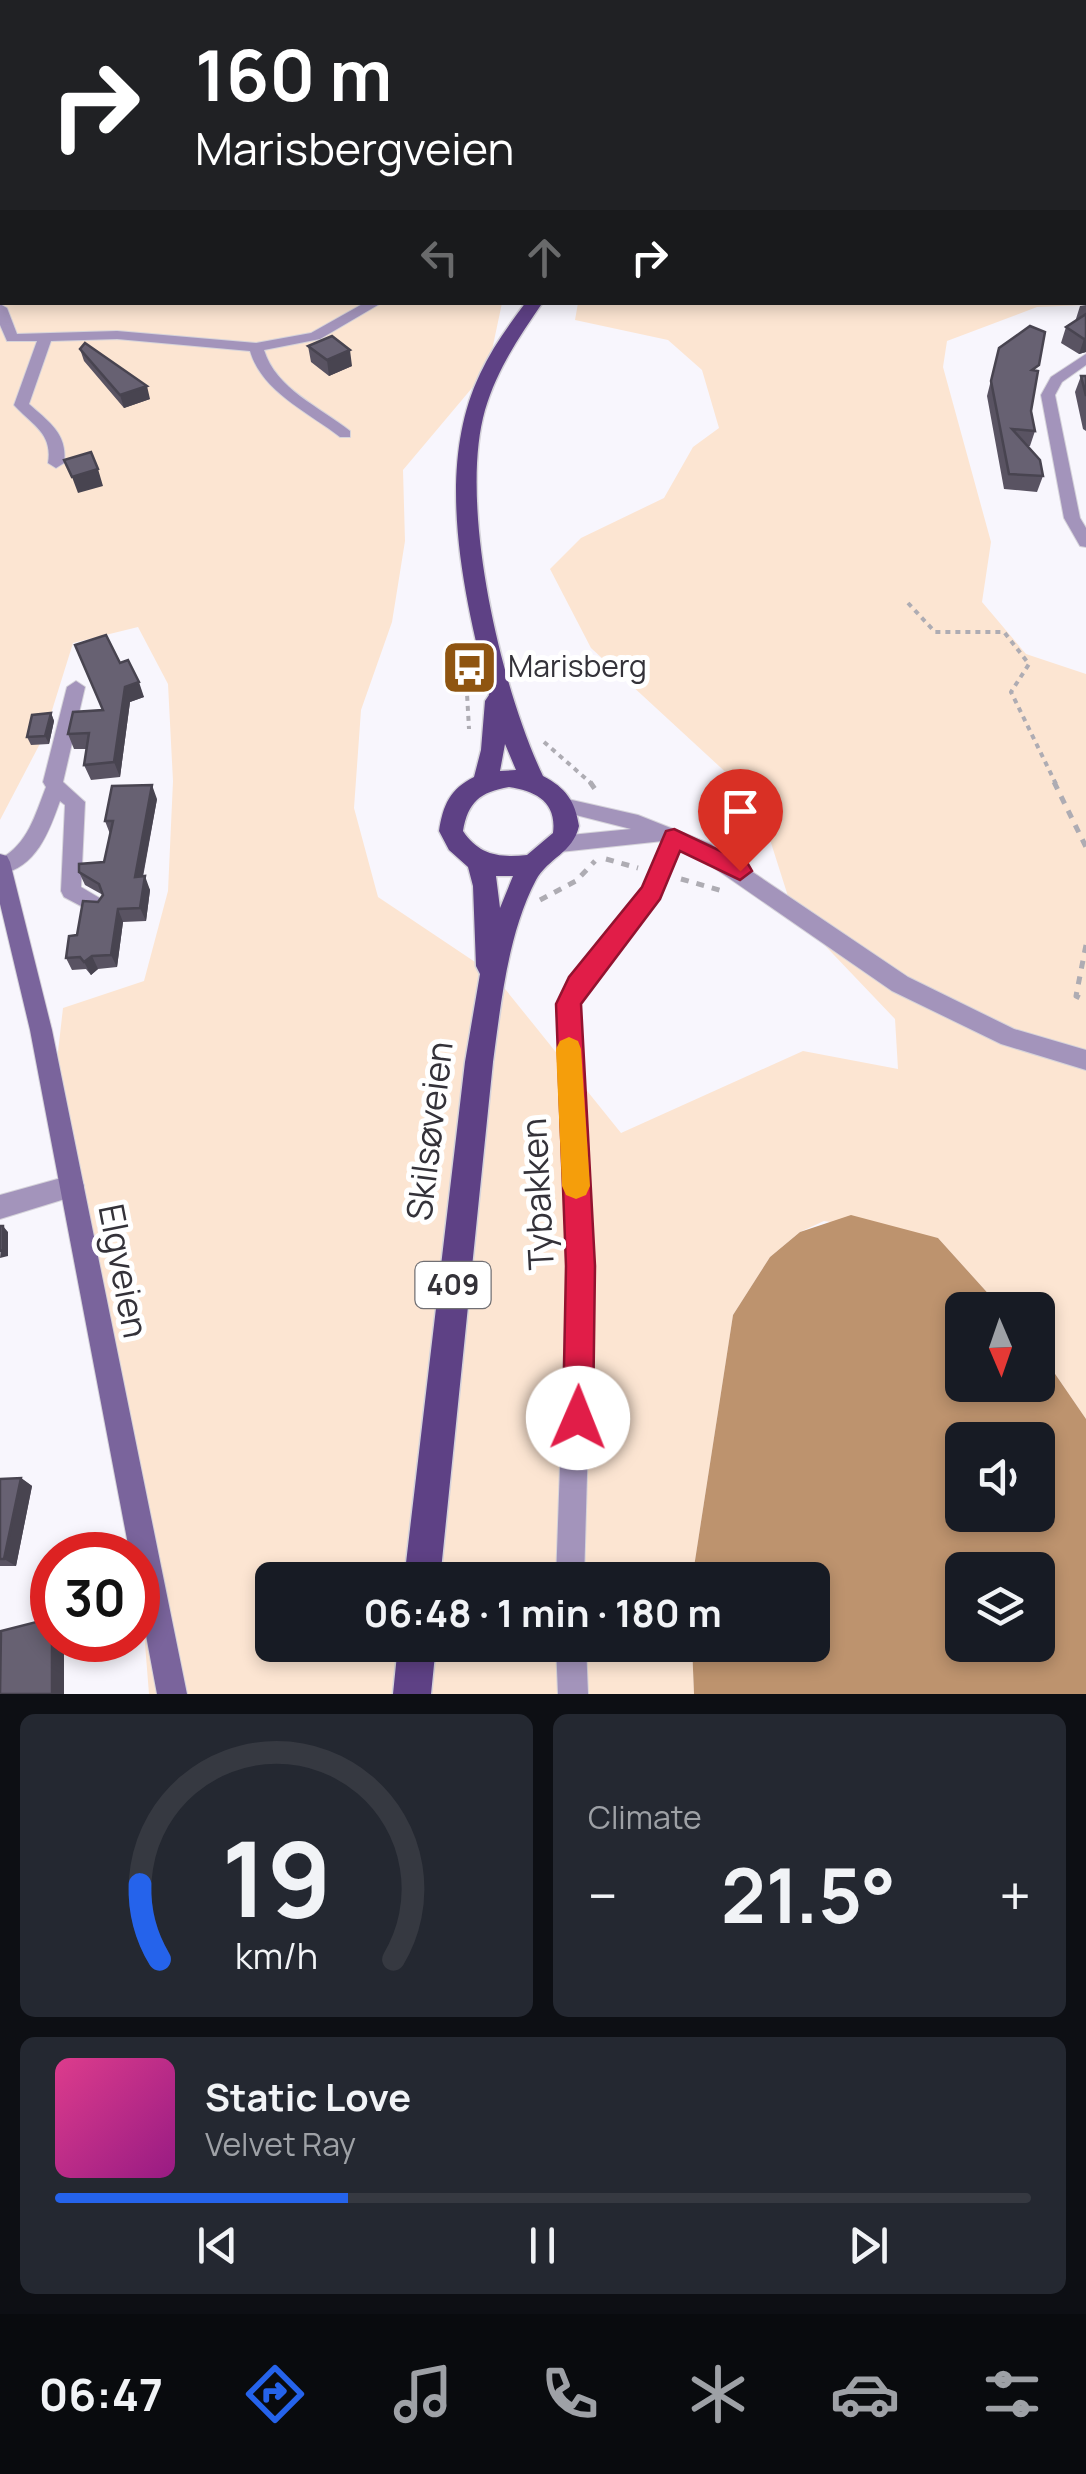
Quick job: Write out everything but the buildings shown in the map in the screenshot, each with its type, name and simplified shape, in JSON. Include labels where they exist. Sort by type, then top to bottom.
[{"type":"main road","points":[[532,305],[496,355],[481,388],[466,440],[466,510],[496,686],[533,781]]},
{"type":"main road","points":[[496,686],[493,750],[484,782],[508,777],[533,781],[551,791],[571,808],[568,842]]},
{"type":"main road","name":"Skilsøveien","points":[[484,782],[460,798],[450,819],[457,845],[479,863],[486,886],[490,991]]},
{"type":"main road","name":"Skilsøveien","points":[[424,1562],[435,1430],[490,991],[518,892],[533,864],[568,842]]},
{"type":"main road","points":[[479,863],[506,868],[533,864]]},
{"type":"main road","name":"Elgveien","points":[[1,864],[72,1186],[87,1282],[155,1590],[172,1694]]},
{"type":"main road","points":[[412,1694],[415,1662]]},
{"type":"street","points":[[0,308],[9,338],[117,335],[256,347],[315,336],[371,305]]},
{"type":"street","points":[[45,338],[21,405],[48,424],[57,440],[56,464]]},
{"type":"street","points":[[256,347],[258,359],[278,383],[345,434]]},
{"type":"street","points":[[1086,358],[1056,380],[1048,396],[1072,518],[1086,542]]},
{"type":"street","points":[[76,687],[52,782],[76,802],[71,890],[96,906]]},
{"type":"street","points":[[1,864],[26,854],[56,787]]},
{"type":"street","points":[[571,808],[638,823],[740,871],[859,958],[928,999],[1009,1037],[1086,1060]]},
{"type":"street","points":[[568,842],[666,836]]},
{"type":"street","name":"Tybakken","points":[[571,1562],[580,1266],[568,1004],[578,984],[652,892],[666,836]]},
{"type":"street","points":[[0,1207],[72,1186]]},
{"type":"street","points":[[571,1662],[572,1694]]},
{"type":"path","points":[[908,603],[934,632],[1004,632],[1029,664],[1011,692],[1086,847]]},
{"type":"path","points":[[466,676],[468,740]]},
{"type":"path","points":[[539,734],[547,747],[588,778],[604,803]]},
{"type":"path","points":[[534,910],[539,900],[576,881],[604,848]]},
{"type":"path","points":[[598,857],[638,868]]},
{"type":"path","points":[[1086,945],[1076,996],[1086,1001]]},
{"type":"shaded area","points":[[0,305],[502,305],[488,369],[403,470],[405,541],[392,622],[361,710],[354,808],[378,897],[493,974],[621,1133],[803,1051],[898,1069],[895,1019],[793,912],[758,802],[591,648],[550,569],[581,538],[664,498],[693,447],[719,428],[702,370],[668,340],[575,320],[578,305],[1086,305],[1037,307],[947,341],[943,367],[991,542],[982,602],[1026,654],[1086,674],[1086,1419],[1055,1374],[1055,1292],[987,1292],[938,1238],[824,1221],[800,1232],[770,1257],[733,1315],[695,1562],[255,1562],[255,1662],[693,1662],[694,1694],[149,1694],[146,1662],[160,1662],[160,1532],[133,1532],[50,1122],[63,1008],[144,981],[168,891],[173,781],[168,684],[138,627],[73,643],[44,736],[0,820]]},
{"type":"shaded area","points":[[851,1215],[938,1238],[987,1292],[945,1292],[945,1402],[1055,1402],[1055,1374],[1086,1419],[1086,1694],[694,1694],[693,1662],[830,1662],[830,1562],[695,1562],[733,1315],[770,1257],[800,1232]]},
{"type":"slow traffic","points":[[569,1049],[576,1186]]},
{"type":"place","name":"Marisberg","points":[[469,667]]},
{"type":"route","points":[[578,1418],[580,1266],[568,1004],[578,984],[652,892],[674,838],[740,871]]}]
